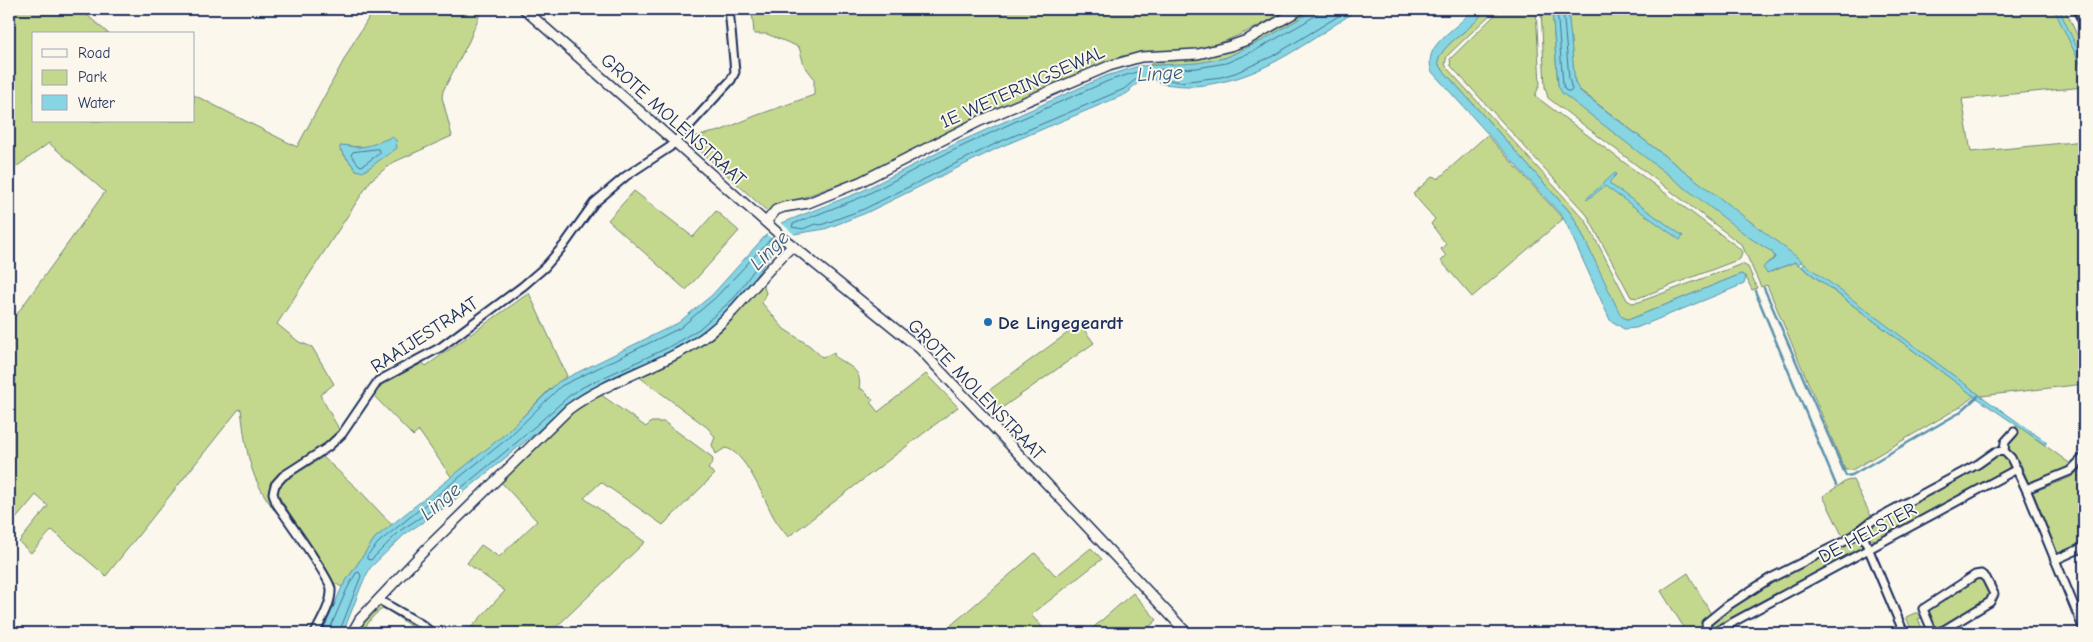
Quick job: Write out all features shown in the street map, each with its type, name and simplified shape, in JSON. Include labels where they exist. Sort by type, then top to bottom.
[{"type":"street","name":"GROTE MOLENSTRAAT","points":[[524,9],[791,244],[919,348],[1187,633]]},
{"type":"street","points":[[676,142],[731,80],[735,72],[729,9]]},
{"type":"street","name":"1E WETERINGSEWAL","points":[[769,225],[776,210],[808,203],[860,182],[980,121],[1109,66],[1141,57],[1198,54],[1223,48],[1247,40],[1301,9]]},
{"type":"street","name":"RAAIJESTRAAT","points":[[315,633],[327,605],[331,589],[324,575],[276,502],[273,493],[274,485],[283,476],[328,447],[342,434],[378,381],[441,347],[522,286],[545,267],[564,245],[594,203],[606,192],[676,142]]},
{"type":"street","points":[[352,633],[360,619],[433,542],[569,409],[586,397],[678,352],[723,324],[791,244]]},
{"type":"street","points":[[2014,432],[2005,442],[2004,451],[2011,458],[2026,489],[2084,628]]},
{"type":"street","name":"DE HELSTER","points":[[1708,633],[1706,623],[1711,617],[1747,592],[1804,560],[1847,540],[1872,521],[1978,464],[1995,452],[2004,451]]},
{"type":"street","points":[[2026,489],[2070,471],[2084,458]]},
{"type":"street","name":"DE HELSTER","points":[[1713,633],[2017,470]]},
{"type":"street","points":[[1861,531],[1904,633]]},
{"type":"street","points":[[2055,560],[2084,547]]},
{"type":"street","points":[[1981,574],[1986,578],[1994,594],[1990,602],[1944,630],[1933,633],[1923,609],[1975,575],[1981,574]]},
{"type":"street","points":[[379,600],[421,624],[432,633]]},
{"type":"green space","points":[[9,9],[80,9],[107,32],[32,32],[32,122],[195,122],[195,96],[297,147],[352,45],[374,9],[482,9],[469,41],[443,91],[442,97],[452,136],[392,163],[371,180],[277,324],[299,342],[312,347],[334,384],[320,395],[340,431],[324,446],[279,476],[272,483],[270,490],[274,510],[255,477],[247,448],[241,409],[238,410],[106,576],[52,530],[31,553],[19,542],[48,506],[36,495],[9,527],[9,325],[105,192],[49,143],[9,172]],"holes":[[[387,139],[397,148],[356,170],[340,150],[343,145],[366,147]]]},
{"type":"green space","points":[[752,9],[1279,9],[1282,13],[1255,28],[1216,45],[1193,50],[1122,56],[958,127],[869,173],[767,211],[694,145],[692,137],[720,131],[814,95],[814,78],[804,65],[799,47],[767,34],[754,34]]},
{"type":"green space","points":[[1307,9],[1316,9],[1272,37],[1236,54],[1197,63],[1150,65],[1160,60],[1204,57],[1223,53],[1260,37]]},
{"type":"green space","points":[[1484,9],[1496,9],[1447,56],[1445,64],[1586,221],[1627,300],[1632,303],[1639,302],[1742,264],[1748,267],[1757,288],[1752,290],[1746,277],[1741,274],[1633,318],[1625,318],[1618,313],[1576,221],[1569,211],[1440,67],[1438,62],[1446,47],[1475,23]]},
{"type":"green space","points":[[1501,9],[1536,9],[1540,84],[1535,96],[1739,248],[1742,252],[1740,259],[1638,298],[1631,297],[1587,215],[1451,66],[1450,59]]},
{"type":"green space","points":[[1541,9],[1552,9],[1558,85],[1772,252],[1775,257],[1774,259],[1766,264],[1771,272],[1795,262],[1974,396],[1960,407],[1852,470],[1845,470],[1767,285],[1761,287],[1742,245],[1548,98],[1545,87]]},
{"type":"green space","points":[[1596,9],[2065,9],[2084,50],[2084,87],[1962,99],[1971,152],[2084,141],[2084,384],[1981,396],[1827,282],[1576,87],[1568,11]]},
{"type":"green space","points":[[1487,135],[1563,219],[1472,297],[1441,261],[1446,256],[1441,249],[1446,244],[1431,224],[1435,219],[1413,194],[1433,176],[1438,179]]},
{"type":"green space","points":[[634,191],[693,237],[716,211],[739,231],[686,290],[608,220]]},
{"type":"green space","points":[[763,284],[766,293],[762,303],[784,329],[810,346],[822,357],[834,353],[835,357],[857,372],[860,382],[859,389],[862,389],[873,400],[870,402],[878,412],[926,374],[958,407],[788,537],[775,520],[753,476],[739,457],[725,448],[716,454],[712,445],[715,437],[708,428],[638,376],[727,323]]},
{"type":"green space","points":[[529,293],[567,376],[550,389],[504,435],[452,478],[419,431],[413,436],[373,395],[380,384],[423,363],[426,366]]},
{"type":"green space","points":[[1080,324],[1094,343],[999,410],[984,394]]},
{"type":"green space","points":[[600,394],[646,427],[651,422],[664,422],[712,457],[713,461],[708,469],[715,474],[663,525],[601,482],[584,498],[645,542],[550,633],[466,633],[505,591],[467,563],[481,545],[499,557],[537,521],[501,482],[573,411]]},
{"type":"green space","points":[[2017,425],[2072,465],[2065,470],[2029,484],[2020,462],[2006,447],[2017,431],[2014,429]]},
{"type":"green space","points":[[1998,454],[2005,456],[2010,462],[2009,469],[1878,540],[1869,539],[1866,530],[1873,524]]},
{"type":"green space","points":[[323,457],[361,492],[392,525],[375,538],[342,587],[334,583],[276,492],[278,485]]},
{"type":"green space","points":[[2084,466],[2084,543],[2058,554],[2033,492],[2071,477]]},
{"type":"green space","points":[[1853,480],[1872,518],[1844,539],[1823,496],[1846,481]]},
{"type":"green space","points":[[1856,538],[1860,539],[1862,547],[1858,551],[1711,629],[1709,623],[1765,584]]},
{"type":"green space","points":[[1091,548],[1102,559],[1031,615],[1048,633],[942,633],[1035,553],[1056,576]]},
{"type":"green space","points":[[1688,573],[1711,614],[1702,625],[1701,633],[1675,633],[1683,626],[1661,591]]},
{"type":"green space","points":[[1978,579],[1985,582],[1990,593],[1988,599],[1942,629],[1936,628],[1929,613],[1930,608]]},
{"type":"green space","points":[[1133,593],[1157,620],[1142,633],[1087,633]]},
{"type":"green space","points":[[380,606],[388,606],[428,633],[420,633],[385,608],[374,615],[362,633],[354,633]]},
{"type":"green space","points":[[1920,613],[1924,617],[1918,619],[1923,630],[1928,628],[1927,633],[1913,633],[1906,617]]},
{"type":"water","name":"Linge","points":[[1316,9],[1359,9],[1293,52],[1257,70],[1221,82],[1199,86],[1162,84],[1153,79],[1146,78],[1131,88],[1126,94],[1000,147],[866,213],[825,229],[794,234],[778,245],[738,301],[702,333],[669,352],[585,392],[447,506],[405,534],[370,568],[343,633],[322,633],[342,587],[375,538],[504,435],[558,382],[678,323],[712,295],[766,235],[782,223],[860,192],[959,142],[1106,76],[1139,66],[1197,63],[1225,58],[1263,40]]},
{"type":"water","points":[[1472,9],[1484,9],[1475,23],[1446,47],[1438,62],[1440,67],[1569,211],[1576,221],[1621,316],[1628,320],[1741,274],[1746,277],[1744,284],[1636,328],[1624,329],[1610,320],[1562,216],[1432,72],[1430,62],[1436,45]]},
{"type":"water","points":[[1552,9],[1568,9],[1575,83],[1580,91],[1802,261],[1798,265],[1795,262],[1767,273],[1763,268],[1774,259],[1775,257],[1772,252],[1750,238],[1562,93],[1558,85]]},
{"type":"water","points":[[2054,9],[2059,9],[2084,63],[2084,72]]},
{"type":"water","points":[[392,137],[396,140],[397,148],[363,172],[356,170],[340,149],[340,146],[369,146]]},
{"type":"water","points":[[1615,173],[1617,174],[1610,181],[1610,184],[1683,236],[1680,240],[1605,186],[1586,199]]},
{"type":"water","points":[[1805,264],[1981,396],[2046,442],[2046,444],[1974,396],[1802,267]]},
{"type":"pier","points":[[779,221],[796,236],[780,246],[765,233]]},
{"type":"waterway","points":[[1764,288],[1846,476],[1852,475],[1959,413],[1978,396]]},
{"type":"waterway","points":[[1755,291],[1836,485]]},
{"type":"railway","points":[[2072,9],[2084,34]]},
{"type":"place","name":"De Lingegeardt","points":[[988,322]]}]
